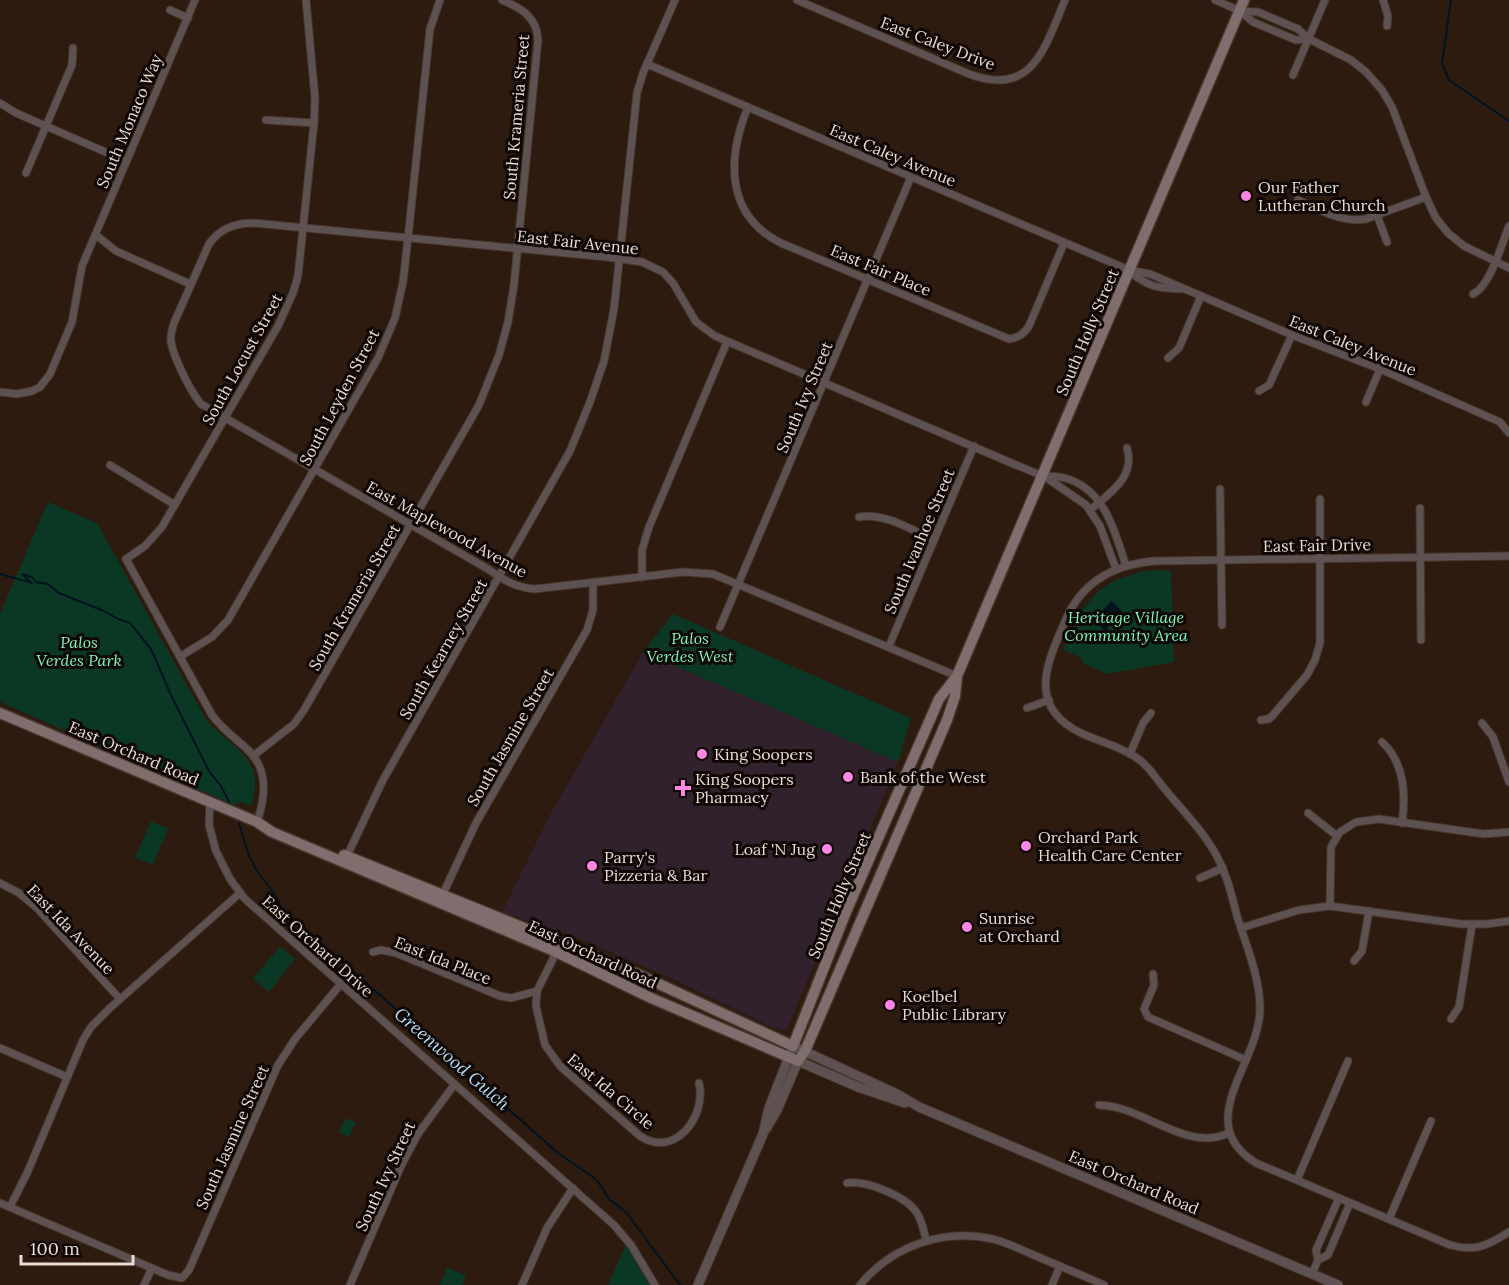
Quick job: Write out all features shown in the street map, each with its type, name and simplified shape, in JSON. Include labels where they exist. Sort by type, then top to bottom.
[{"type":"main road","name":"South Holly Street","points":[[796,1054],[947,720],[953,702],[957,676],[1242,5]]},
{"type":"main road","name":"South Holly Street","points":[[796,1054],[846,912],[939,699],[957,676]]},
{"type":"main road","name":"East Orchard Road","points":[[0,713],[257,822],[272,832],[556,946],[670,989],[796,1054]]},
{"type":"main road","name":"East Orchard Road","points":[[556,946],[651,998],[796,1054]]},
{"type":"street","name":"South Monaco Way","points":[[0,392],[17,394],[32,391],[46,381],[50,374],[72,322],[82,266],[195,0]]},
{"type":"street","name":"South Locust Street","points":[[181,656],[126,559],[154,538],[225,419],[290,302],[298,276],[314,123],[315,98],[306,0]]},
{"type":"street","name":"South Leyden Street","points":[[181,656],[206,642],[223,626],[315,471],[378,358],[389,333],[399,298],[408,238],[430,29],[440,0]]},
{"type":"street","name":"South Krameria Street","points":[[253,756],[289,728],[301,715],[474,415],[489,381],[508,322],[519,249],[538,34],[534,22],[526,12],[502,0]]},
{"type":"street","name":"South Kearney Street","points":[[346,860],[384,780],[570,451],[588,410],[609,339],[639,86],[675,0]]},
{"type":"street","name":"East Caley Drive","points":[[796,0],[969,74],[996,81],[1021,75],[1037,62],[1065,0]]},
{"type":"street","points":[[1215,0],[1242,5],[1298,29],[1309,39],[1351,60],[1366,72],[1382,90],[1392,107],[1436,218],[1455,240],[1474,253],[1509,268]]},
{"type":"street","points":[[1293,75],[1325,0]]},
{"type":"street","points":[[1383,0],[1389,16],[1387,26]]},
{"type":"street","points":[[1242,5],[1253,22],[1296,40],[1309,39]]},
{"type":"street","points":[[170,10],[188,18]]},
{"type":"street","points":[[26,172],[72,65],[73,48]]},
{"type":"street","name":"East Caley Avenue","points":[[647,64],[1064,243],[1129,270],[1150,274],[1292,335],[1380,369],[1500,422],[1509,433]]},
{"type":"street","points":[[0,103],[46,127],[126,161]]},
{"type":"street","name":"East Fair Place","points":[[748,106],[740,126],[734,170],[736,193],[748,218],[771,238],[1009,339],[1018,338],[1029,326],[1064,243]]},
{"type":"street","points":[[266,120],[314,123]]},
{"type":"street","name":"South Ivy Street","points":[[720,627],[911,177]]},
{"type":"street","points":[[1298,200],[1345,219],[1356,220],[1377,215],[1426,197]]},
{"type":"street","points":[[1377,215],[1387,242]]},
{"type":"street","name":"East Fair Avenue","points":[[190,284],[208,244],[227,227],[239,223],[642,262],[663,272],[673,283],[696,322],[707,332],[1042,475],[1080,500],[1090,510],[1100,526],[1116,569]]},
{"type":"street","points":[[1473,294],[1483,287],[1509,226]]},
{"type":"street","points":[[96,234],[116,251],[190,284]]},
{"type":"street","name":"East Maplewood Avenue","points":[[190,284],[172,330],[173,350],[197,399],[206,408],[499,577],[521,587],[536,590],[683,572],[703,572],[739,583],[957,676]]},
{"type":"street","points":[[1168,358],[1179,348],[1201,297]]},
{"type":"street","points":[[1259,392],[1269,385],[1292,335]]},
{"type":"street","points":[[642,577],[642,550],[646,534],[727,342]]},
{"type":"street","points":[[1366,402],[1380,369]]},
{"type":"street","name":"South Ivanhoe Street","points":[[889,646],[974,446]]},
{"type":"street","points":[[1090,510],[1112,493],[1123,480],[1129,461],[1127,448]]},
{"type":"street","points":[[110,465],[175,505]]},
{"type":"street","name":"East Fair Avenue","points":[[1042,475],[1072,481],[1088,490],[1100,502],[1110,520],[1126,566]]},
{"type":"street","points":[[1220,489],[1222,625]]},
{"type":"street","points":[[1261,720],[1273,715],[1307,675],[1315,660],[1321,634],[1320,499]]},
{"type":"street","points":[[1419,508],[1421,640]]},
{"type":"street","points":[[859,517],[878,516],[934,540]]},
{"type":"street","name":"East Fair Drive","points":[[1049,700],[1045,687],[1046,667],[1068,614],[1078,597],[1091,584],[1116,569],[1156,561],[1509,556]]},
{"type":"street","name":"South Jasmine Street","points":[[441,898],[476,823],[583,640],[593,610],[593,582]]},
{"type":"street","points":[[181,656],[217,722],[253,756],[261,771],[265,791],[257,822]]},
{"type":"street","points":[[1028,708],[1049,700],[1058,717],[1074,730],[1130,754],[1152,770],[1206,838],[1223,868],[1259,990],[1258,1029],[1228,1106],[1229,1133],[1238,1149],[1249,1159],[1461,1248],[1470,1249],[1487,1245],[1509,1232]]},
{"type":"street","points":[[1130,754],[1143,723],[1151,713]]},
{"type":"street","points":[[1482,723],[1493,737],[1509,782]]},
{"type":"street","points":[[1382,742],[1391,751],[1403,787],[1402,822]]},
{"type":"street","name":"East Orchard Drive","points":[[210,802],[209,818],[213,841],[225,872],[240,893],[340,985],[623,1234],[655,1285]]},
{"type":"street","points":[[1308,813],[1337,836]]},
{"type":"street","points":[[1330,906],[1329,854],[1337,836],[1362,819],[1379,819],[1484,834],[1509,831]]},
{"type":"street","points":[[1200,878],[1223,868]]},
{"type":"street","name":"East Ida Avenue","points":[[0,883],[19,893],[36,907],[120,999]]},
{"type":"street","points":[[10,1207],[28,1171],[88,1031],[120,999],[240,893]]},
{"type":"street","points":[[1241,928],[1299,910],[1330,906],[1472,925],[1509,921]]},
{"type":"street","points":[[1354,961],[1362,951],[1370,912]]},
{"type":"street","points":[[1451,1019],[1459,1007],[1472,925]]},
{"type":"street","name":"East Ida Circle","points":[[556,946],[553,959],[537,992],[536,1006],[542,1036],[555,1061],[645,1139],[664,1143],[676,1139],[688,1129],[700,1104],[699,1083]]},
{"type":"street","name":"East Ida Place","points":[[373,952],[381,950],[396,952],[500,996],[511,998],[537,992]]},
{"type":"street","points":[[1153,974],[1154,985],[1145,1005],[1145,1013],[1152,1020],[1246,1060]]},
{"type":"street","name":"South Jasmine Street","points":[[152,1268],[175,1278],[182,1278],[189,1270],[278,1065],[340,985]]},
{"type":"street","points":[[1137,1015],[1145,1013]]},
{"type":"street","points":[[0,1048],[67,1077]]},
{"type":"street","name":"East Orchard Road","points":[[796,1054],[858,1088],[919,1107],[1338,1285]]},
{"type":"street","name":"South Holly Street","points":[[698,1285],[763,1134],[769,1108],[796,1054]]},
{"type":"street","points":[[1297,1180],[1348,1061]]},
{"type":"street","name":"South Ivy Street","points":[[350,1285],[396,1177],[418,1134],[454,1085]]},
{"type":"street","points":[[1099,1105],[1127,1110],[1195,1138],[1216,1139],[1229,1133]]},
{"type":"street","points":[[1389,1219],[1431,1121]]},
{"type":"street","points":[[848,1182],[863,1183],[905,1201],[916,1211],[926,1240]]},
{"type":"street","points":[[522,1285],[547,1228],[573,1188]]},
{"type":"street","points":[[1312,1274],[1318,1260],[1316,1250],[1339,1198]]},
{"type":"street","points":[[0,1203],[152,1268],[144,1285]]},
{"type":"street","points":[[1318,1260],[1328,1255],[1350,1203]]},
{"type":"street","points":[[860,1285],[873,1270],[908,1247],[926,1240],[966,1235],[992,1239],[1104,1285]]},
{"type":"street","points":[[1052,1285],[1060,1266]]},
{"type":"shaded area","points":[[643,652],[898,762],[785,1030],[776,1029],[671,978],[575,937],[502,912],[550,815]]},
{"type":"green space","name":"Palos Verdes Park","points":[[48,502],[97,523],[207,721],[246,757],[251,766],[255,776],[255,790],[251,806],[241,802],[234,805],[0,702],[0,614]]},
{"type":"green space","name":"Heritage Village Community Area","points":[[1171,570],[1174,662],[1107,674],[1084,664],[1082,658],[1063,650],[1078,614],[1100,590],[1114,581],[1143,571]]},
{"type":"green space","name":"Palos Verdes West","points":[[673,614],[911,718],[898,762],[643,652]]},
{"type":"green space","points":[[151,821],[168,829],[153,865],[135,857]]},
{"type":"green space","points":[[280,946],[295,959],[269,992],[253,979]]},
{"type":"green space","points":[[346,1118],[356,1123],[349,1137],[339,1132]]},
{"type":"green space","points":[[628,1240],[655,1285],[608,1285]]},
{"type":"green space","points":[[447,1267],[466,1276],[462,1285],[440,1285]]},
{"type":"water","points":[[1111,601],[1122,611],[1106,632],[1094,621]]},
{"type":"waterway","points":[[1451,0],[1442,63],[1449,80],[1509,121]]},
{"type":"waterway","name":"Greenwood Gulch","points":[[0,574],[32,583],[22,574],[32,577],[36,582],[48,584],[59,593],[130,623],[151,649],[209,771],[221,786],[229,802]]},
{"type":"waterway","name":"Greenwood Gulch","points":[[239,823],[249,856],[257,871],[289,916],[558,1153],[597,1180],[609,1199],[626,1212],[680,1285]]},
{"type":"place","name":"Our Father Lutheran Church","points":[[1246,196]]},
{"type":"place","name":"King Soopers","points":[[702,754]]},
{"type":"place","name":"Bank of the West","points":[[848,777]]},
{"type":"place","name":"King Soopers Pharmacy","points":[[683,788]]},
{"type":"place","name":"Orchard Park Health Care Center","points":[[1026,846]]},
{"type":"place","name":"Loaf 'N Jug","points":[[827,849]]},
{"type":"place","name":"Parry's Pizzeria & Bar","points":[[592,866]]},
{"type":"place","name":"Sunrise at Orchard","points":[[967,927]]},
{"type":"place","name":"Koelbel Public Library","points":[[890,1005]]}]
